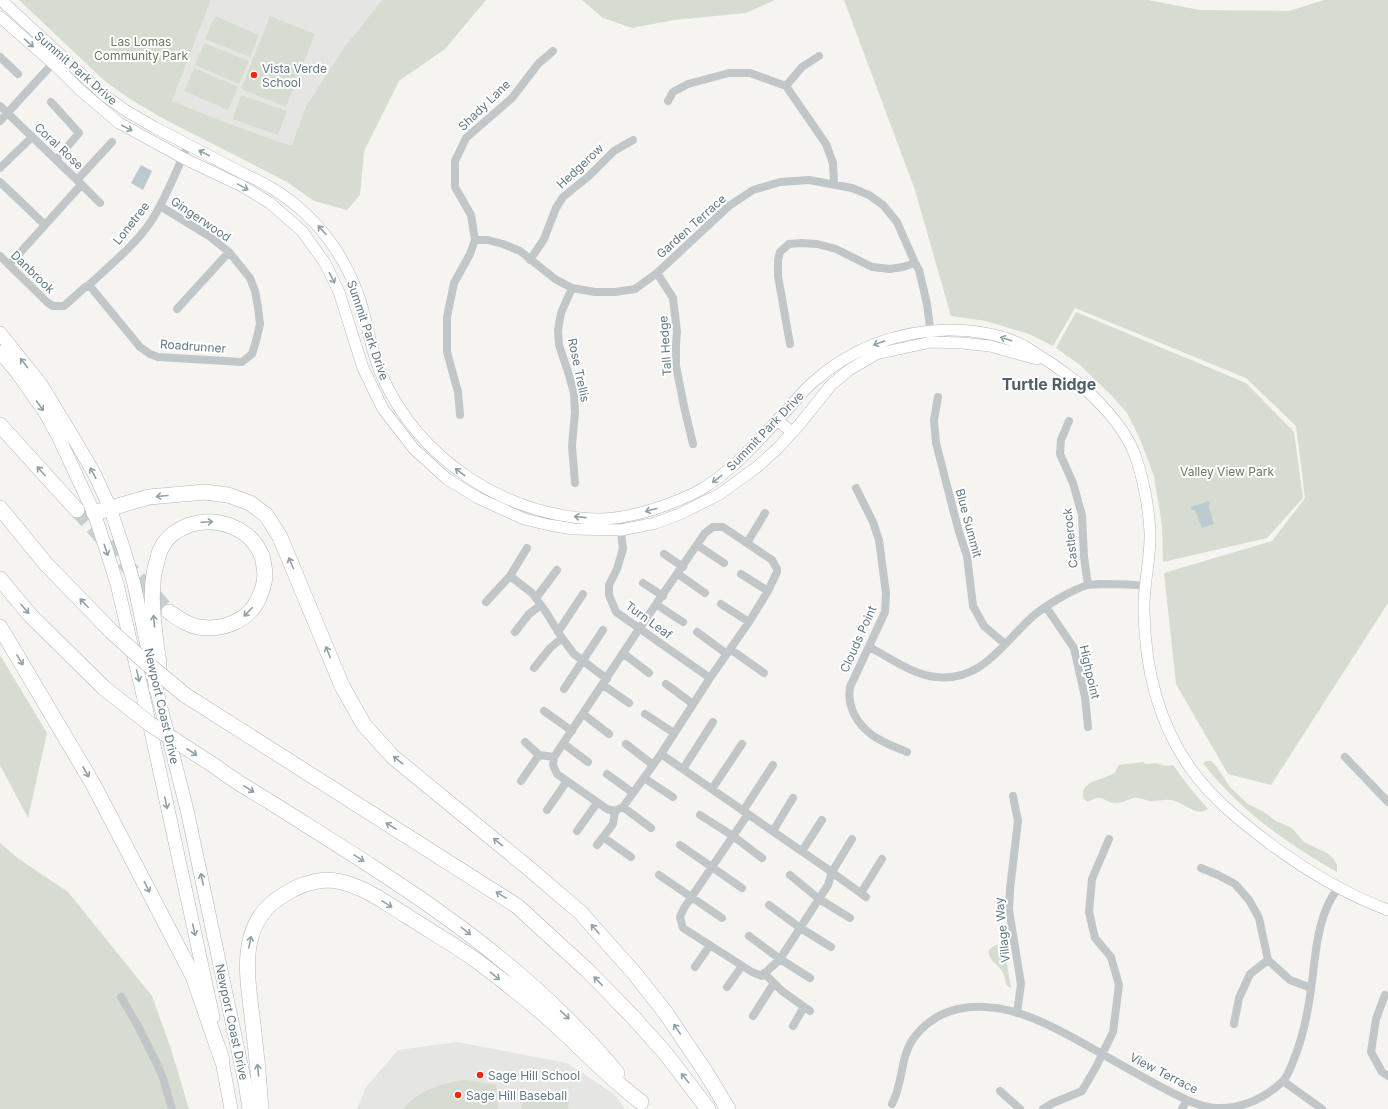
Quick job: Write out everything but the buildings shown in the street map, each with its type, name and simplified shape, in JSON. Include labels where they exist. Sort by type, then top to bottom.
[{"type":"highway","points":[[0,424],[77,510]]},
{"type":"highway","points":[[94,513],[149,497],[206,492],[228,495],[250,503],[266,515],[280,538],[342,686],[364,726],[393,757],[580,912],[665,1012],[705,1071],[728,1109]]},
{"type":"highway","points":[[0,508],[46,564],[111,631],[185,695],[517,906],[587,970],[633,1017],[670,1060],[708,1109]]},
{"type":"highway","points":[[156,688],[159,667],[153,619],[153,579],[156,563],[162,547],[171,536],[181,528],[198,522],[212,521],[226,524],[241,532],[252,541],[261,554],[264,570],[264,586],[257,602],[246,615],[232,624],[216,628],[198,627],[182,621],[169,612]]},
{"type":"highway","points":[[0,579],[30,615],[104,688],[150,724],[216,768],[375,868],[456,924],[506,962],[573,1023],[603,1055],[644,1105]]},
{"type":"highway","points":[[0,627],[93,784],[193,976],[222,1060]]},
{"type":"highway","points":[[261,1109],[260,1080],[249,990],[248,953],[250,938],[254,925],[274,901],[290,890],[303,885],[326,880],[340,882],[366,890],[476,960],[547,1017],[619,1085],[644,1105]]},
{"type":"main road","name":"Newport Coast Drive","points":[[0,333],[40,383],[58,410],[95,475],[110,508],[134,584],[156,688],[187,810],[245,1083],[249,1109]]},
{"type":"main road","name":"Newport Coast Drive","points":[[0,352],[18,374],[46,414],[71,462],[94,513],[117,584],[146,708],[222,1060],[231,1109]]},
{"type":"street","name":"Summit Park Drive","points":[[1,0],[105,96],[128,112],[188,145],[246,175],[261,181],[288,198],[309,217],[325,234],[338,252],[354,284],[382,376],[392,395],[413,427],[440,455],[477,484],[524,506],[551,514],[596,519],[619,517],[653,509],[694,493],[710,484],[730,469],[812,382],[853,353],[897,336],[931,336],[972,331],[1003,338],[1023,346],[1052,365],[1080,384],[1105,408],[1122,431],[1135,453],[1145,495],[1150,534],[1144,612],[1148,662],[1158,702],[1175,743],[1192,771],[1248,828],[1297,864],[1338,888],[1388,910]]},
{"type":"street","name":"Summit Park Drive","points":[[0,17],[80,90],[119,123],[182,157],[242,186],[270,203],[302,231],[325,263],[339,292],[363,368],[383,409],[414,449],[447,479],[478,498],[524,519],[574,529],[621,530],[656,523],[682,513],[720,494],[778,449],[832,385],[850,370],[876,354],[931,336]]},
{"type":"street","name":"Shady Lane","points":[[475,240],[471,215],[455,187],[455,161],[466,138],[512,98],[538,64],[553,51]]},
{"type":"street","points":[[0,121],[53,64],[60,54]]},
{"type":"street","points":[[786,86],[802,67],[819,56]]},
{"type":"street","points":[[0,57],[18,74]]},
{"type":"street","points":[[668,101],[673,92],[688,84],[729,73],[750,73],[786,86],[826,144],[833,163],[834,185]]},
{"type":"street","points":[[51,102],[79,133],[56,160]]},
{"type":"street","name":"Coral Rose","points":[[0,106],[100,203]]},
{"type":"street","points":[[0,168],[32,137]]},
{"type":"street","name":"Hedgerow","points":[[530,260],[544,239],[556,208],[563,197],[589,176],[614,151],[633,140]]},
{"type":"street","points":[[9,265],[112,142]]},
{"type":"street","name":"Lonetree","points":[[89,285],[128,249],[149,224],[160,206],[188,145]]},
{"type":"street","name":"Garden Terrace","points":[[475,240],[488,240],[520,251],[554,279],[572,288],[595,292],[614,292],[635,289],[658,273],[729,206],[753,190],[780,182],[809,180],[858,190],[869,195],[883,205],[897,222],[914,263],[919,270],[927,304],[931,336]]},
{"type":"street","points":[[0,182],[44,224]]},
{"type":"street","name":"Gingerwood","points":[[160,206],[209,236],[229,252],[250,278],[255,291],[260,324],[252,354]]},
{"type":"street","points":[[460,415],[458,392],[447,352],[447,317],[454,283],[470,254],[475,240]]},
{"type":"street","points":[[790,344],[778,276],[778,260],[780,252],[789,244],[816,244],[836,249],[872,267],[890,269],[903,267],[914,263]]},
{"type":"street","name":"Gingerwood","points":[[177,309],[229,252]]},
{"type":"street","name":"Danbrook","points":[[0,256],[53,306],[64,306],[89,285]]},
{"type":"street","name":"Tall Hedge","points":[[658,273],[673,298],[677,331],[676,366],[684,411],[693,444]]},
{"type":"street","name":"Roadrunner","points":[[89,285],[140,347],[150,354],[158,357],[242,362],[252,354]]},
{"type":"street","name":"Rose Trellis","points":[[572,288],[561,313],[558,330],[559,345],[574,393],[575,412],[572,446],[574,483]]},
{"type":"street","name":"Blue Summit","points":[[938,397],[934,420],[936,443],[959,532],[967,556],[973,606],[984,626],[1005,644]]},
{"type":"street","points":[[776,420],[792,432]]},
{"type":"street","name":"Castlerock","points":[[1069,421],[1061,440],[1060,454],[1073,483],[1082,515],[1084,557],[1088,585]]},
{"type":"street","points":[[748,451],[762,462]]},
{"type":"street","name":"Clouds Point","points":[[856,488],[873,522],[879,540],[886,593],[885,612],[850,687],[850,706],[859,722],[868,732],[892,746],[907,752]]},
{"type":"street","points":[[747,543],[765,513]]},
{"type":"street","name":"Turn Leaf","points":[[619,517],[623,549],[618,569],[609,585],[609,595],[616,612],[710,678]]},
{"type":"street","points":[[597,845],[614,824],[619,809],[634,792],[661,754],[710,678],[749,622],[768,592],[778,572],[778,569],[772,560],[723,527],[713,527],[705,533],[554,757],[553,765],[557,774],[597,803],[607,809],[619,809],[652,828]]},
{"type":"street","points":[[697,545],[724,563]]},
{"type":"street","points":[[486,602],[510,576],[527,548]]},
{"type":"street","points":[[664,554],[683,567]]},
{"type":"street","points":[[536,598],[556,570]]},
{"type":"street","points":[[678,574],[705,593]]},
{"type":"street","points":[[741,574],[768,592]]},
{"type":"street","points":[[510,576],[532,593],[574,654],[629,703]]},
{"type":"street","points":[[643,583],[663,596]]},
{"type":"street","points":[[869,647],[918,673],[936,677],[968,674],[990,660],[1033,616],[1061,598],[1088,585],[1119,583],[1145,586]]},
{"type":"street","points":[[534,668],[560,635],[583,594]]},
{"type":"street","points":[[721,604],[749,622]]},
{"type":"street","points":[[515,632],[529,614],[541,605]]},
{"type":"street","points":[[657,605],[684,622]]},
{"type":"street","name":"Highpoint","points":[[1046,607],[1074,648],[1088,727]]},
{"type":"street","points":[[564,689],[604,630]]},
{"type":"street","points":[[697,632],[764,673]]},
{"type":"street","points":[[624,654],[649,673]]},
{"type":"street","points":[[666,684],[693,704]]},
{"type":"street","points":[[544,711],[572,731]]},
{"type":"street","points":[[583,714],[609,734]]},
{"type":"street","points":[[646,714],[674,734]]},
{"type":"street","points":[[683,769],[713,722]]},
{"type":"street","points":[[525,742],[539,755],[554,757]]},
{"type":"street","points":[[564,744],[588,762]]},
{"type":"street","points":[[626,744],[653,765]]},
{"type":"street","points":[[712,789],[742,744]]},
{"type":"street","points":[[661,754],[864,895],[882,859]]},
{"type":"street","points":[[521,781],[539,755]]},
{"type":"street","points":[[1345,757],[1388,802]]},
{"type":"street","points":[[773,764],[733,836],[691,897],[680,917],[683,928],[752,972],[763,974],[782,991],[807,1009],[793,1026]]},
{"type":"street","points":[[607,774],[634,792]]},
{"type":"street","points":[[644,778],[673,798]]},
{"type":"street","points":[[548,810],[567,781]]},
{"type":"street","name":"Village Way","points":[[1013,796],[1018,820],[1009,910],[1021,984],[1017,1013]]},
{"type":"street","points":[[773,831],[793,798]]},
{"type":"street","points":[[577,831],[597,803]]},
{"type":"street","points":[[700,815],[733,836],[762,858]]},
{"type":"street","points":[[802,851],[822,820]]},
{"type":"street","points":[[603,837],[631,857]]},
{"type":"street","points":[[763,974],[780,959],[799,927],[828,885],[832,872],[852,839]]},
{"type":"street","points":[[1044,1109],[1052,1103],[1082,1092],[1113,1032],[1119,985],[1111,957],[1095,938],[1088,912],[1092,878],[1109,839]]},
{"type":"street","points":[[680,845],[742,888]]},
{"type":"street","points":[[1201,868],[1236,884],[1249,900],[1259,918],[1268,960],[1290,980],[1312,988]]},
{"type":"street","points":[[660,875],[722,918]]},
{"type":"street","points":[[790,875],[819,899],[850,918]]},
{"type":"street","name":"View Terrace","points":[[892,1104],[898,1091],[902,1066],[908,1048],[926,1024],[944,1014],[963,1008],[984,1007],[1017,1013],[1041,1021],[1064,1032],[1187,1100],[1210,1108],[1233,1108],[1258,1100],[1267,1095],[1283,1081],[1297,1054],[1312,988],[1315,951],[1322,920],[1326,908],[1338,888]]},
{"type":"street","points":[[769,905],[799,927],[831,947]]},
{"type":"street","points":[[749,936],[780,959],[810,978]]},
{"type":"street","points":[[696,967],[710,945]]},
{"type":"street","points":[[1234,1024],[1239,998],[1250,974],[1268,960]]},
{"type":"street","points":[[727,986],[742,966]]},
{"type":"street","points":[[753,1016],[774,983]]},
{"type":"street","points":[[1385,995],[1376,1019],[1371,1052],[1382,1072],[1388,1076]]},
{"type":"street","points":[[121,997],[138,1026],[157,1064],[163,1078],[172,1109]]},
{"type":"street","points":[[1283,1081],[1322,1109]]},
{"type":"street","points":[[1000,1091],[1020,1109]]},
{"type":"street","points":[[1182,1109],[1187,1100]]},
{"type":"shaded area","name":"Vista Verde School","points":[[211,0],[382,0],[343,49],[305,108],[292,145],[282,143],[222,121],[172,101]]},
{"type":"shaded area","points":[[141,165],[152,171],[143,190],[131,183]]},
{"type":"shaded area","points":[[1209,501],[1210,504],[1208,505],[1214,524],[1202,528],[1195,510],[1192,510],[1191,507]]},
{"type":"shaded area","name":"Sage Hill School","points":[[457,1042],[567,1063],[614,1094],[625,1109],[357,1109],[366,1087],[398,1050]]},
{"type":"green space","name":"Las Lomas Community Park","points":[[19,0],[211,0],[172,101],[282,143],[292,145],[305,108],[343,49],[382,0],[486,0],[445,49],[399,81],[364,151],[360,195],[347,210],[314,201],[287,182],[164,119],[130,99],[106,82]]},
{"type":"green space","points":[[582,0],[775,0],[746,13],[674,20],[632,28],[603,18]]},
{"type":"green space","points":[[844,0],[1148,0],[1200,10],[1289,11],[1324,0],[1388,0],[1388,603],[1271,785],[1228,774],[1176,684],[1164,573],[1272,541],[1305,498],[1296,426],[1246,378],[1075,308],[1053,346],[1029,334],[986,321],[951,316],[915,190]]},
{"type":"green space","points":[[215,16],[259,35],[250,57],[205,39]]},
{"type":"green space","points":[[270,16],[315,34],[286,107],[241,89]]},
{"type":"green space","points":[[204,43],[249,61],[239,84],[195,65]]},
{"type":"green space","points":[[194,68],[238,87],[228,110],[184,91]]},
{"type":"green space","points":[[241,95],[287,111],[278,135],[233,119]]},
{"type":"green space","name":"Valley View Park","points":[[1076,312],[1246,383],[1294,432],[1303,498],[1267,538],[1163,562],[1162,525],[1154,476],[1140,439],[1127,413],[1080,365],[1056,348]]},
{"type":"green space","points":[[0,655],[47,733],[28,818],[0,765]]},
{"type":"green space","points":[[1206,761],[1211,761],[1216,766],[1230,787],[1248,804],[1264,812],[1276,821],[1292,828],[1304,842],[1327,853],[1333,858],[1337,865],[1337,872],[1300,850],[1264,824],[1232,796],[1217,780],[1203,763]]},
{"type":"green space","points":[[1143,762],[1146,764],[1156,763],[1166,766],[1173,765],[1208,809],[1199,812],[1171,800],[1149,801],[1136,798],[1111,803],[1101,798],[1088,802],[1084,799],[1083,792],[1085,787],[1112,774],[1116,771],[1119,765]]},
{"type":"green space","points":[[0,843],[19,859],[68,892],[152,996],[171,1049],[189,1109],[0,1109]]},
{"type":"green space","points":[[995,945],[1004,946],[1011,988],[1007,986],[1000,968],[989,956],[989,950]]},
{"type":"green space","name":"Sage Hill Baseball","points":[[466,1080],[496,1085],[498,1109],[403,1109],[409,1102],[432,1088],[448,1083]]},
{"type":"green space","points":[[524,1094],[569,1101],[568,1109],[521,1109]]},
{"type":"tunnel","points":[[77,510],[169,612]]},
{"type":"place","name":"Vista Verde School","points":[[254,75]]},
{"type":"place","name":"Sage Hill School","points":[[480,1075]]},
{"type":"place","name":"Sage Hill Baseball","points":[[458,1095]]},
{"type":"district","name":"Turtle Ridge","points":[[1049,384]]}]
